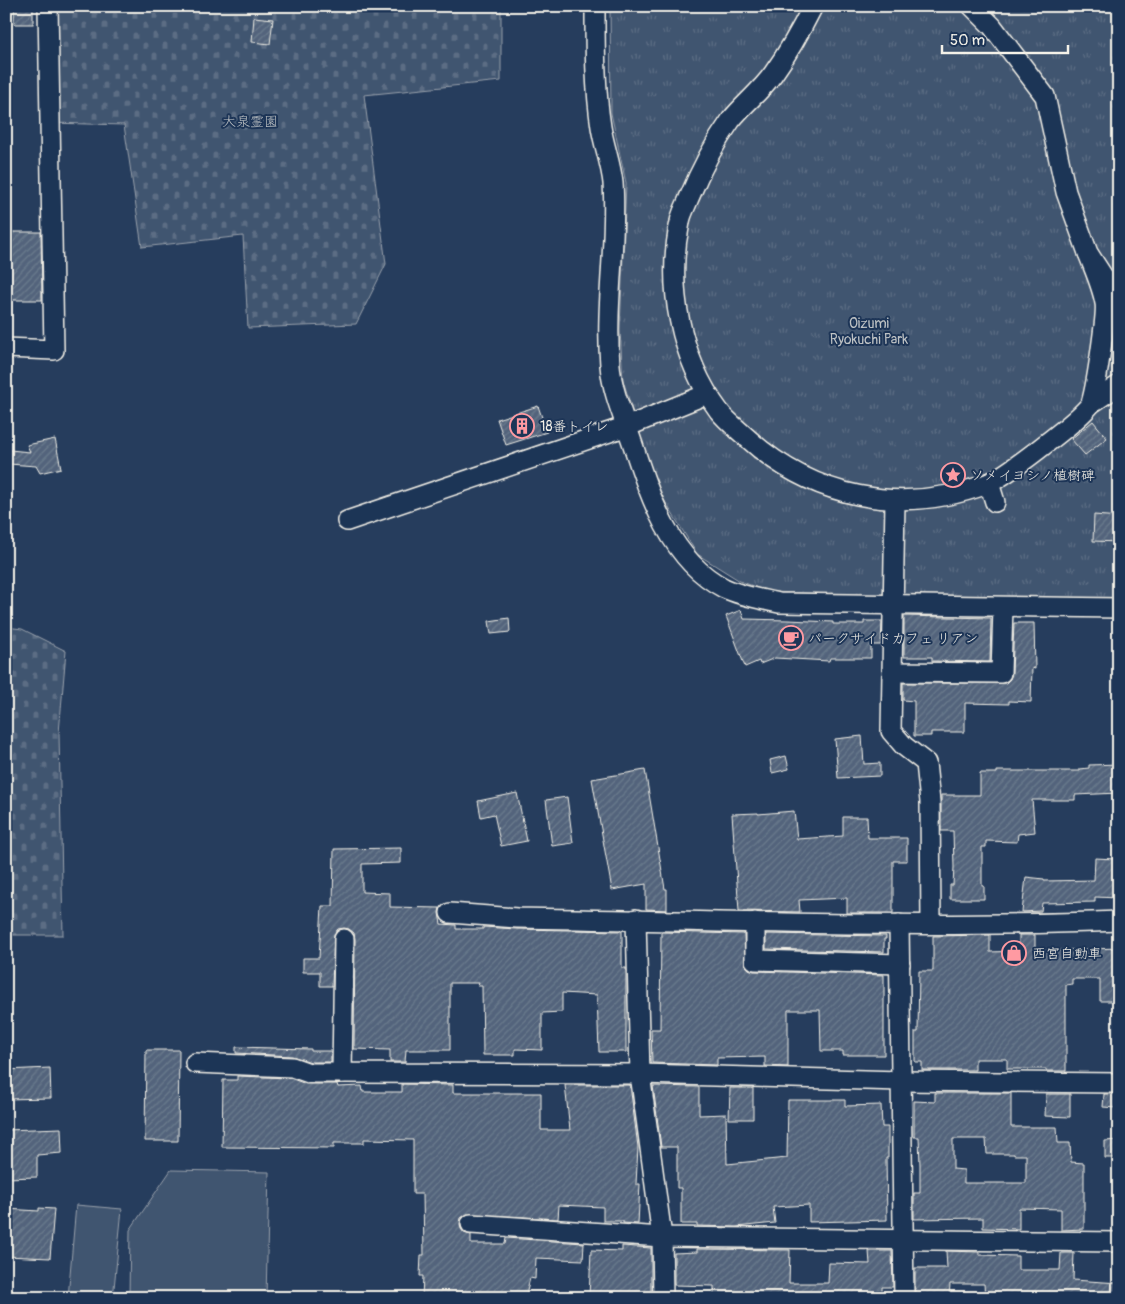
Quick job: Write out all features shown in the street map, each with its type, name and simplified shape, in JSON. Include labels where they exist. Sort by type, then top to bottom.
[{"type":"street","points":[[6,348],[54,350],[48,6]]},
{"type":"street","points":[[594,6],[596,84],[601,127],[613,181],[613,245],[608,330],[610,366],[615,393],[639,464],[662,521],[687,557],[705,575],[724,588],[771,601],[893,605],[1119,608]]},
{"type":"street","points":[[812,6],[802,27],[772,76],[732,120],[699,173],[680,221],[674,270],[684,340],[696,375],[720,413],[764,454],[796,474],[833,490],[895,501],[923,500],[989,483],[1053,438],[1092,403],[1119,385]]},
{"type":"street","points":[[972,6],[992,26],[1045,96],[1066,192],[1105,304],[1100,358],[1092,403]]},
{"type":"street","points":[[1088,253],[1119,301]]},
{"type":"street","points":[[347,522],[626,426],[707,394]]},
{"type":"street","points":[[989,483],[995,502]]},
{"type":"street","points":[[895,501],[891,731],[904,746],[926,763],[930,802],[931,924]]},
{"type":"street","points":[[892,672],[1001,673],[1003,607]]},
{"type":"street","points":[[450,913],[517,918],[900,924],[1044,924],[1119,921]]},
{"type":"street","points":[[636,919],[640,1074],[662,1237],[663,1298]]},
{"type":"street","points":[[755,922],[755,960],[900,964]]},
{"type":"street","points":[[900,924],[904,1298]]},
{"type":"street","points":[[342,1073],[344,939]]},
{"type":"street","points":[[195,1063],[292,1068],[309,1073],[640,1074],[901,1082],[1119,1083]]},
{"type":"street","points":[[471,1224],[662,1237],[1119,1242]]},
{"type":"green space","name":"大泉霊園","points":[[48,6],[501,6],[501,81],[364,95],[386,264],[356,324],[248,328],[243,236],[142,247],[124,125],[50,123]]},
{"type":"green space","name":"Oizumi Ryokuchi Park","points":[[610,6],[1119,6],[1119,602],[768,592],[740,581],[697,554],[661,495],[643,446],[623,380],[620,330],[626,183],[611,113]]},
{"type":"green space","points":[[6,627],[22,629],[66,651],[59,733],[63,935],[6,935]]},
{"type":"green space","points":[[171,1170],[269,1172],[266,1298],[129,1298],[130,1230]]},
{"type":"green space","points":[[76,1205],[122,1209],[113,1298],[68,1298]]},
{"type":"building","points":[[14,6],[33,6],[33,24],[14,24]]},
{"type":"building","points":[[254,17],[273,19],[270,44],[252,42]]},
{"type":"building","points":[[6,232],[41,232],[42,300],[6,300]]},
{"type":"building","name":"18番トイレ","points":[[538,406],[547,432],[506,445],[497,419]]},
{"type":"building","points":[[1093,421],[1107,438],[1085,455],[1071,439]]},
{"type":"building","points":[[55,439],[61,468],[40,473],[36,466],[9,464],[10,450],[30,452],[27,445]]},
{"type":"building","points":[[1094,515],[1119,517],[1119,542],[1093,541]]},
{"type":"building","points":[[741,610],[744,619],[833,622],[833,624],[864,624],[864,621],[882,621],[881,645],[871,645],[871,658],[830,658],[829,661],[775,658],[760,664],[759,661],[745,667],[726,616]]},
{"type":"building","points":[[904,616],[991,618],[990,662],[932,661],[932,657],[904,657]]},
{"type":"building","points":[[509,618],[510,632],[491,634],[489,621]]},
{"type":"building","points":[[1014,623],[1034,623],[1035,669],[1032,668],[1031,702],[1009,701],[1009,704],[965,703],[965,732],[931,732],[931,736],[914,736],[914,701],[903,700],[903,683],[1006,683],[1012,673]]},
{"type":"building","points":[[862,736],[864,764],[880,763],[880,776],[838,778],[835,739]]},
{"type":"building","points":[[786,756],[789,769],[772,773],[770,760]]},
{"type":"building","points":[[1119,764],[1119,793],[1075,795],[1075,800],[1032,800],[1035,832],[1018,834],[1017,842],[986,841],[986,847],[982,847],[984,899],[950,899],[950,885],[953,885],[954,867],[953,831],[941,831],[941,795],[980,795],[980,773],[997,773],[997,771],[1080,771],[1080,769],[1089,768],[1089,765]]},
{"type":"building","points":[[645,770],[665,889],[667,889],[667,910],[646,909],[646,884],[612,890],[592,779]]},
{"type":"building","points":[[517,793],[527,841],[501,846],[494,814],[481,817],[478,801]]},
{"type":"building","points":[[567,797],[573,843],[552,846],[546,800]]},
{"type":"building","points":[[794,811],[797,839],[843,836],[843,817],[867,817],[868,838],[907,838],[907,861],[893,861],[893,913],[847,913],[847,898],[799,900],[800,912],[739,911],[732,814]]},
{"type":"building","points":[[401,848],[401,863],[362,864],[362,892],[390,893],[390,907],[440,908],[441,924],[456,925],[456,929],[483,929],[483,927],[622,931],[622,968],[626,968],[626,1052],[599,1052],[597,995],[562,993],[562,1012],[542,1013],[542,1050],[515,1049],[515,1055],[483,1055],[482,986],[478,986],[479,983],[450,983],[450,1050],[406,1050],[405,1062],[390,1062],[390,1050],[354,1049],[354,933],[344,928],[338,929],[334,934],[332,986],[320,986],[320,972],[303,972],[303,958],[319,958],[322,906],[333,906],[334,849]]},
{"type":"building","points":[[1095,858],[1115,859],[1115,879],[1119,879],[1119,898],[1095,897],[1095,902],[1042,903],[1041,911],[1022,912],[1026,877],[1044,879],[1044,881],[1094,880]]},
{"type":"building","points":[[661,932],[744,934],[745,965],[754,971],[884,975],[884,1055],[843,1055],[843,1051],[821,1051],[820,1010],[788,1010],[788,1067],[765,1066],[765,1057],[717,1058],[717,1065],[652,1063],[651,1029],[660,1029]]},
{"type":"building","points":[[766,934],[886,936],[886,939],[884,939],[884,952],[766,949]]},
{"type":"building","points":[[990,935],[990,952],[1019,951],[1019,935],[1035,935],[1035,951],[1119,948],[1119,1001],[1100,1001],[1100,979],[1072,979],[1072,984],[1066,985],[1066,1071],[1007,1069],[1007,1059],[975,1059],[975,1070],[922,1070],[922,1062],[915,1062],[915,1032],[918,1032],[919,971],[933,971],[933,936]]},
{"type":"building","points":[[236,1047],[331,1051],[331,1062],[311,1062],[292,1056],[236,1053]]},
{"type":"building","points":[[146,1050],[179,1050],[178,1141],[145,1141]]},
{"type":"building","points":[[50,1068],[51,1098],[6,1099],[6,1070]]},
{"type":"building","points":[[237,1076],[290,1078],[306,1084],[337,1084],[338,1087],[362,1086],[363,1092],[402,1092],[402,1084],[453,1085],[453,1093],[541,1093],[541,1130],[570,1130],[565,1085],[630,1085],[638,1147],[636,1184],[640,1184],[638,1224],[623,1223],[623,1221],[603,1221],[603,1207],[559,1205],[558,1219],[467,1214],[461,1218],[460,1224],[464,1233],[471,1235],[471,1244],[505,1244],[506,1238],[584,1243],[583,1260],[536,1258],[535,1279],[530,1278],[525,1298],[422,1298],[423,1276],[420,1276],[421,1255],[424,1255],[423,1194],[413,1194],[413,1140],[364,1139],[364,1143],[334,1143],[334,1148],[222,1147],[223,1080],[237,1080]]},
{"type":"building","points":[[653,1086],[699,1087],[699,1115],[726,1114],[727,1164],[787,1158],[788,1100],[845,1100],[845,1106],[881,1105],[882,1127],[888,1127],[888,1158],[886,1158],[887,1220],[809,1222],[809,1205],[773,1207],[775,1223],[736,1227],[681,1224],[681,1188],[677,1188],[677,1147],[661,1147]]},
{"type":"building","points":[[730,1088],[753,1088],[753,1119],[729,1119]]},
{"type":"building","points":[[935,1093],[1011,1093],[1011,1127],[1057,1127],[1058,1143],[1070,1143],[1071,1162],[1084,1163],[1084,1229],[1061,1230],[1061,1209],[1019,1208],[1019,1229],[983,1228],[983,1218],[914,1219],[914,1193],[920,1193],[920,1165],[919,1137],[914,1137],[914,1101],[935,1102]],"holes":[[[953,1139],[986,1139],[987,1154],[1026,1155],[1026,1183],[964,1183],[964,1170],[953,1169]]]},
{"type":"building","points":[[1046,1094],[1070,1094],[1070,1117],[1045,1116]]},
{"type":"building","points":[[1104,1094],[1116,1094],[1116,1108],[1103,1107]]},
{"type":"building","points":[[61,1128],[62,1153],[37,1155],[37,1177],[6,1178],[6,1130]]},
{"type":"building","points":[[1119,1140],[1119,1158],[1105,1158],[1105,1141]]},
{"type":"building","points":[[39,1208],[54,1209],[50,1258],[6,1256],[6,1209],[39,1211]]},
{"type":"building","points":[[622,1246],[651,1248],[651,1293],[616,1293],[616,1298],[589,1298],[591,1250],[622,1251]]},
{"type":"building","points":[[697,1249],[790,1250],[789,1283],[828,1283],[829,1263],[870,1264],[869,1251],[892,1251],[893,1287],[882,1287],[882,1298],[714,1298],[714,1286],[674,1285],[674,1253],[697,1252]]},
{"type":"building","points":[[946,1251],[979,1252],[979,1255],[1018,1256],[1018,1270],[1060,1270],[1061,1253],[1074,1253],[1073,1280],[1119,1283],[1118,1298],[985,1298],[984,1284],[950,1284],[949,1298],[915,1298],[915,1268],[947,1268]]},
{"type":"place","name":"18番トイレ","points":[[522,426]]},
{"type":"place","name":"ソメイヨシノ植樹碑","points":[[953,475]]},
{"type":"place","name":"パークサイドカフェ リアン","points":[[791,638]]},
{"type":"place","name":"西宮自動車","points":[[1014,953]]}]
